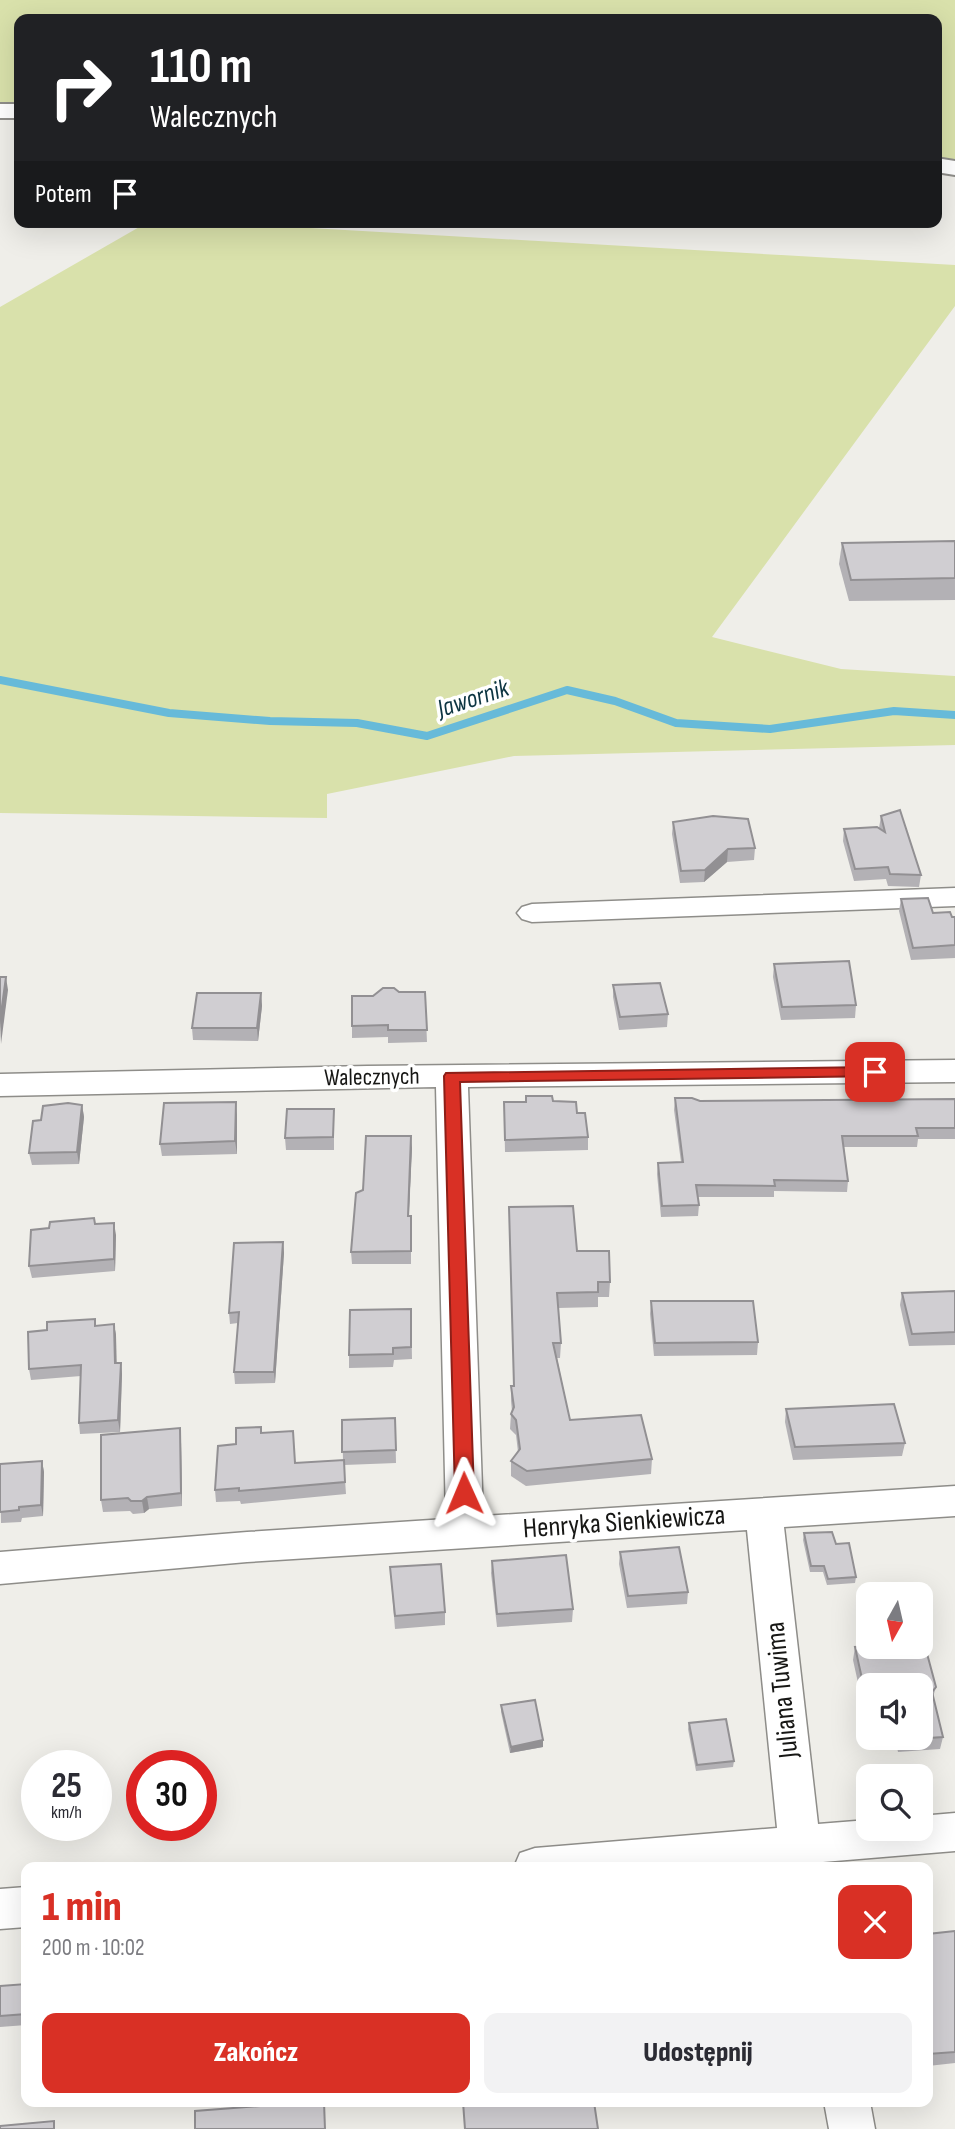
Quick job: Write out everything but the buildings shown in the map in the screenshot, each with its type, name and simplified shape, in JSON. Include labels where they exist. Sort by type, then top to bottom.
[{"type":"street","points":[[531,914],[955,897]]},
{"type":"street","name":"Walecznych","points":[[0,1085],[452,1076],[955,1071]]},
{"type":"street","points":[[452,1076],[465,1533]]},
{"type":"street","name":"Henryka Sienkiewicza","points":[[0,1568],[247,1547],[955,1501]]},
{"type":"street","name":"Juliana Tuwima","points":[[764,1513],[800,1857]]},
{"type":"street","points":[[668,1862],[800,1857],[955,1832]]},
{"type":"street","points":[[0,1909],[21,1907]]},
{"type":"street","points":[[848,2107],[852,2129]]},
{"type":"green space","points":[[0,0],[955,0],[955,164],[942,162],[942,14],[14,14],[14,105],[0,105]]},
{"type":"green space","points":[[138,228],[312,228],[955,265],[955,306],[712,637],[841,669],[955,676],[955,745],[514,756],[327,794],[327,818],[0,813],[0,307]]},
{"type":"waterway","name":"Jawornik","points":[[0,680],[169,713],[270,721],[357,723],[427,736],[567,690],[615,701],[676,723],[770,729],[894,711],[955,715]]},
{"type":"route","points":[[464,1493],[452,1076],[875,1072]]}]
